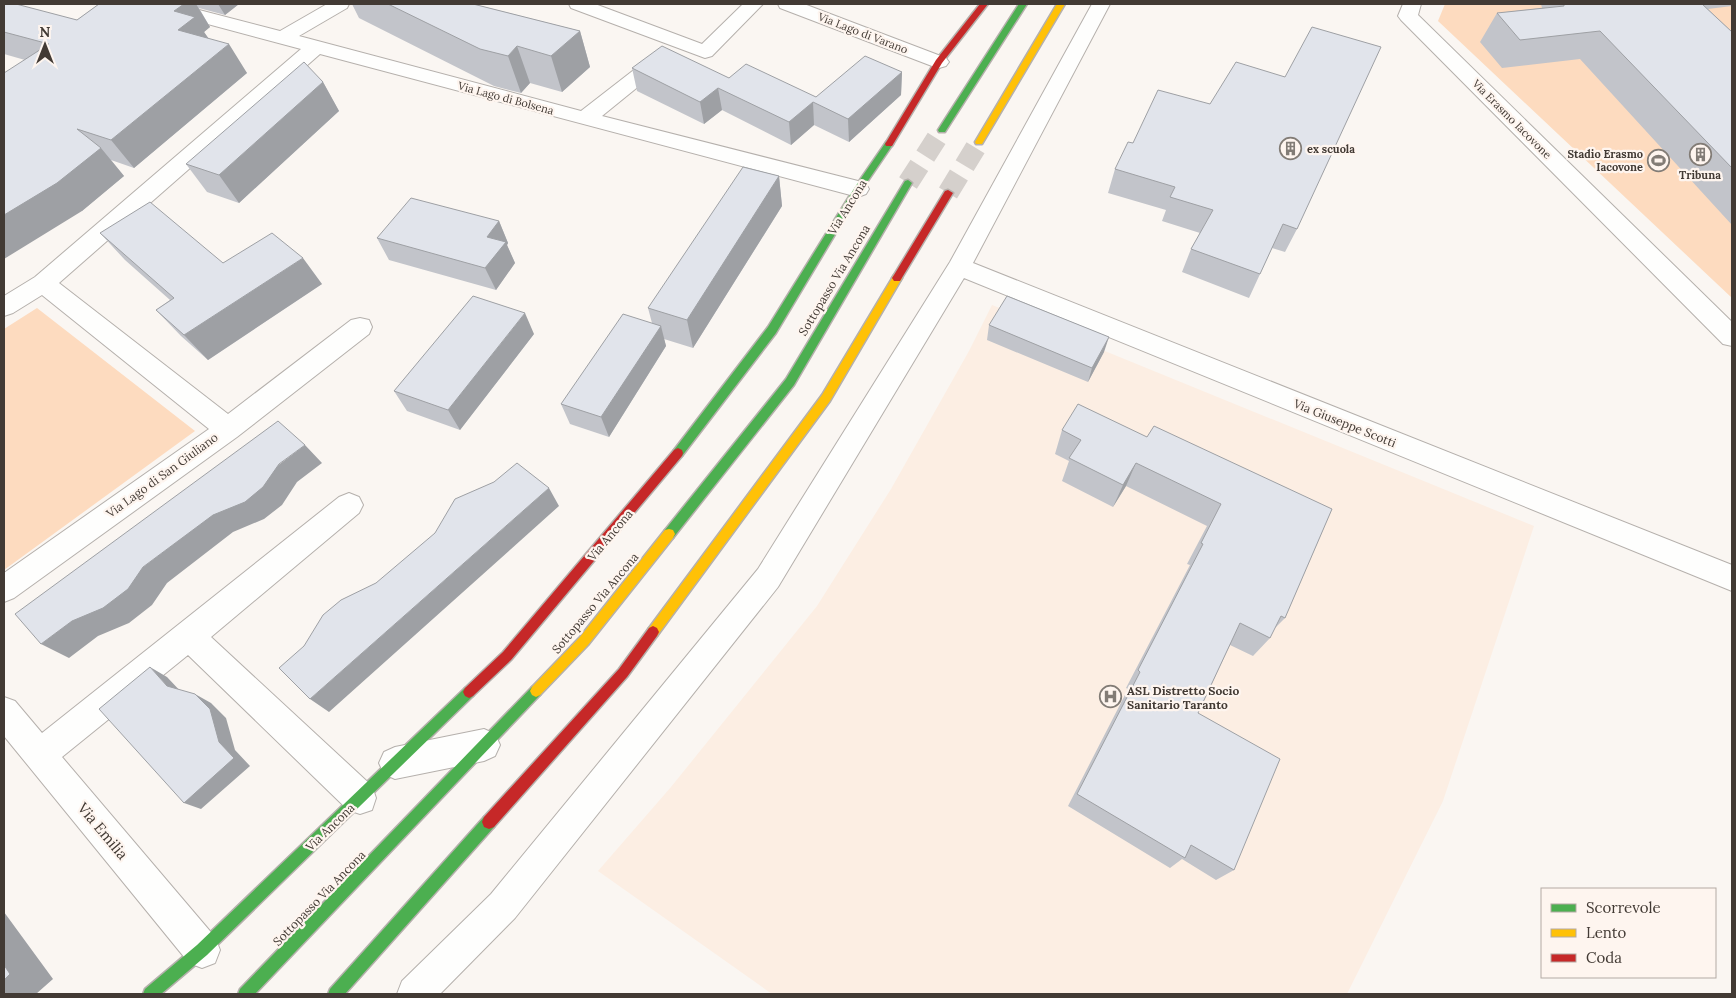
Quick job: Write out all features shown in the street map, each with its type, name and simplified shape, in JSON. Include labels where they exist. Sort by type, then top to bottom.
[{"type":"street","name":"Via Lago di Bolsena","points":[[155,4],[585,119],[858,189]]},
{"type":"street","points":[[282,38],[340,4]]},
{"type":"street","points":[[578,4],[705,52],[754,4]]},
{"type":"street","name":"Via Lago di Varano","points":[[786,4],[939,62]]},
{"type":"street","name":"Via Ancona","points":[[150,994],[202,950],[508,656],[663,473],[772,330],[858,189],[889,144],[939,62],[984,4]]},
{"type":"street","points":[[942,130],[1023,4]]},
{"type":"street","points":[[980,142],[1061,4]]},
{"type":"street","points":[[415,994],[503,906],[768,578],[958,268],[1101,4]]},
{"type":"street","name":"Via Erasmo Iacovone","points":[[1412,4],[1408,16],[1732,337]]},
{"type":"street","points":[[585,119],[681,43]]},
{"type":"street","points":[[4,307],[43,283],[316,47]]},
{"type":"street","name":"Sottopasso Via Ancona","points":[[245,994],[584,641],[790,382],[908,183]]},
{"type":"street","points":[[335,994],[623,672],[826,398],[948,193]]},
{"type":"street","name":"Via Giuseppe Scotti","points":[[958,268],[1732,578]]},
{"type":"street","name":"Via Lago di San Giuliano","points":[[4,588],[228,428],[43,283]]},
{"type":"street","points":[[228,428],[360,327]]},
{"type":"street","points":[[40,755],[349,505]]},
{"type":"street","points":[[189,636],[360,798]]},
{"type":"street","name":"Via Emilia","points":[[4,712],[202,950]]},
{"type":"street","points":[[396,764],[484,745]]},
{"type":"shaded area","name":"Stadio Erasmo Iacovone","points":[[1445,4],[1732,4],[1732,298],[1438,21]]},
{"type":"shaded area","name":"ASL Distretto Socio Sanitario Taranto","points":[[992,305],[1534,526],[1443,801],[1347,994],[772,994],[598,871],[671,787],[817,606],[891,489],[969,351]]},
{"type":"shaded area","points":[[37,308],[195,431],[4,570],[4,329]]},
{"type":"building","points":[[4,4],[16,4],[77,20],[99,4],[184,4],[174,11],[195,17],[178,30],[229,44],[111,140],[77,129],[101,148],[57,183],[4,215],[4,73],[49,44],[4,32]]},
{"type":"building","points":[[388,4],[473,4],[580,31],[551,56],[517,46],[508,56],[480,49]]},
{"type":"building","points":[[1564,4],[1702,4],[1732,32],[1732,168],[1600,31],[1520,40],[1497,13],[1564,6]]},
{"type":"building","points":[[1312,27],[1381,47],[1297,229],[1283,224],[1260,274],[1191,249],[1213,210],[1170,197],[1175,187],[1115,169],[1128,142],[1133,143],[1158,90],[1210,104],[1236,62],[1285,77]]},
{"type":"building","points":[[662,46],[729,78],[746,64],[816,97],[865,56],[902,72],[848,119],[813,102],[789,122],[718,88],[700,102],[632,68]]},
{"type":"building","points":[[304,62],[323,82],[219,175],[186,164]]},
{"type":"building","points":[[743,167],[779,176],[687,320],[648,308]]},
{"type":"building","points":[[411,198],[499,221],[487,237],[506,242],[485,268],[377,238]]},
{"type":"building","points":[[150,202],[223,263],[272,233],[303,258],[184,335],[156,310],[174,298],[100,233]]},
{"type":"building","points":[[473,296],[525,313],[448,410],[394,391]]},
{"type":"building","points":[[1007,296],[1109,337],[1092,368],[989,325]]},
{"type":"building","points":[[623,314],[661,326],[601,417],[561,404]]},
{"type":"building","points":[[1078,404],[1147,437],[1154,426],[1332,509],[1285,618],[1281,616],[1270,638],[1240,623],[1198,713],[1280,759],[1234,870],[1191,845],[1185,858],[1077,794],[1140,672],[1138,670],[1203,544],[1201,543],[1221,504],[1136,463],[1123,485],[1069,458],[1081,440],[1062,430]]},
{"type":"building","points":[[278,421],[305,445],[279,464],[263,487],[245,502],[213,515],[143,567],[128,589],[103,608],[72,621],[41,644],[15,614]]},
{"type":"building","points":[[517,463],[549,488],[310,699],[279,668],[304,646],[323,615],[341,600],[376,583],[435,533],[455,499],[494,482]]},
{"type":"building","points":[[150,667],[167,686],[195,694],[210,709],[219,742],[234,758],[184,803],[99,709]]},
{"type":"building","points":[[4,965],[10,974],[4,980]]},
{"type":"tunnel","points":[[908,183],[942,130]]},
{"type":"tunnel","points":[[948,193],[979,142]]},
{"type":"traffic: fast","points":[[942,130],[1023,4]]},
{"type":"traffic: fast","points":[[678,453],[772,330],[858,189],[889,144]]},
{"type":"traffic: fast","points":[[669,534],[790,382],[908,183]]},
{"type":"traffic: fast","points":[[245,994],[536,691]]},
{"type":"traffic: fast","points":[[150,994],[202,950],[469,692]]},
{"type":"traffic: fast","points":[[335,994],[489,822]]},
{"type":"traffic: slow","points":[[979,142],[1061,4]]},
{"type":"traffic: slow","points":[[653,632],[826,398],[897,278]]},
{"type":"traffic: slow","points":[[536,691],[584,641],[669,534]]},
{"type":"traffic: jam","points":[[889,144],[939,62],[984,4]]},
{"type":"traffic: jam","points":[[897,278],[948,193]]},
{"type":"traffic: jam","points":[[469,692],[507,656],[678,453]]},
{"type":"traffic: jam","points":[[489,822],[623,673],[653,632]]},
{"type":"place","name":"ex scuola","points":[[1291,149]]},
{"type":"place","name":"Tribuna","points":[[1700,154]]},
{"type":"place","name":"Stadio Erasmo Iacovone","points":[[1659,160]]},
{"type":"place","name":"ASL Distretto Socio Sanitario Taranto","points":[[1111,697]]}]
